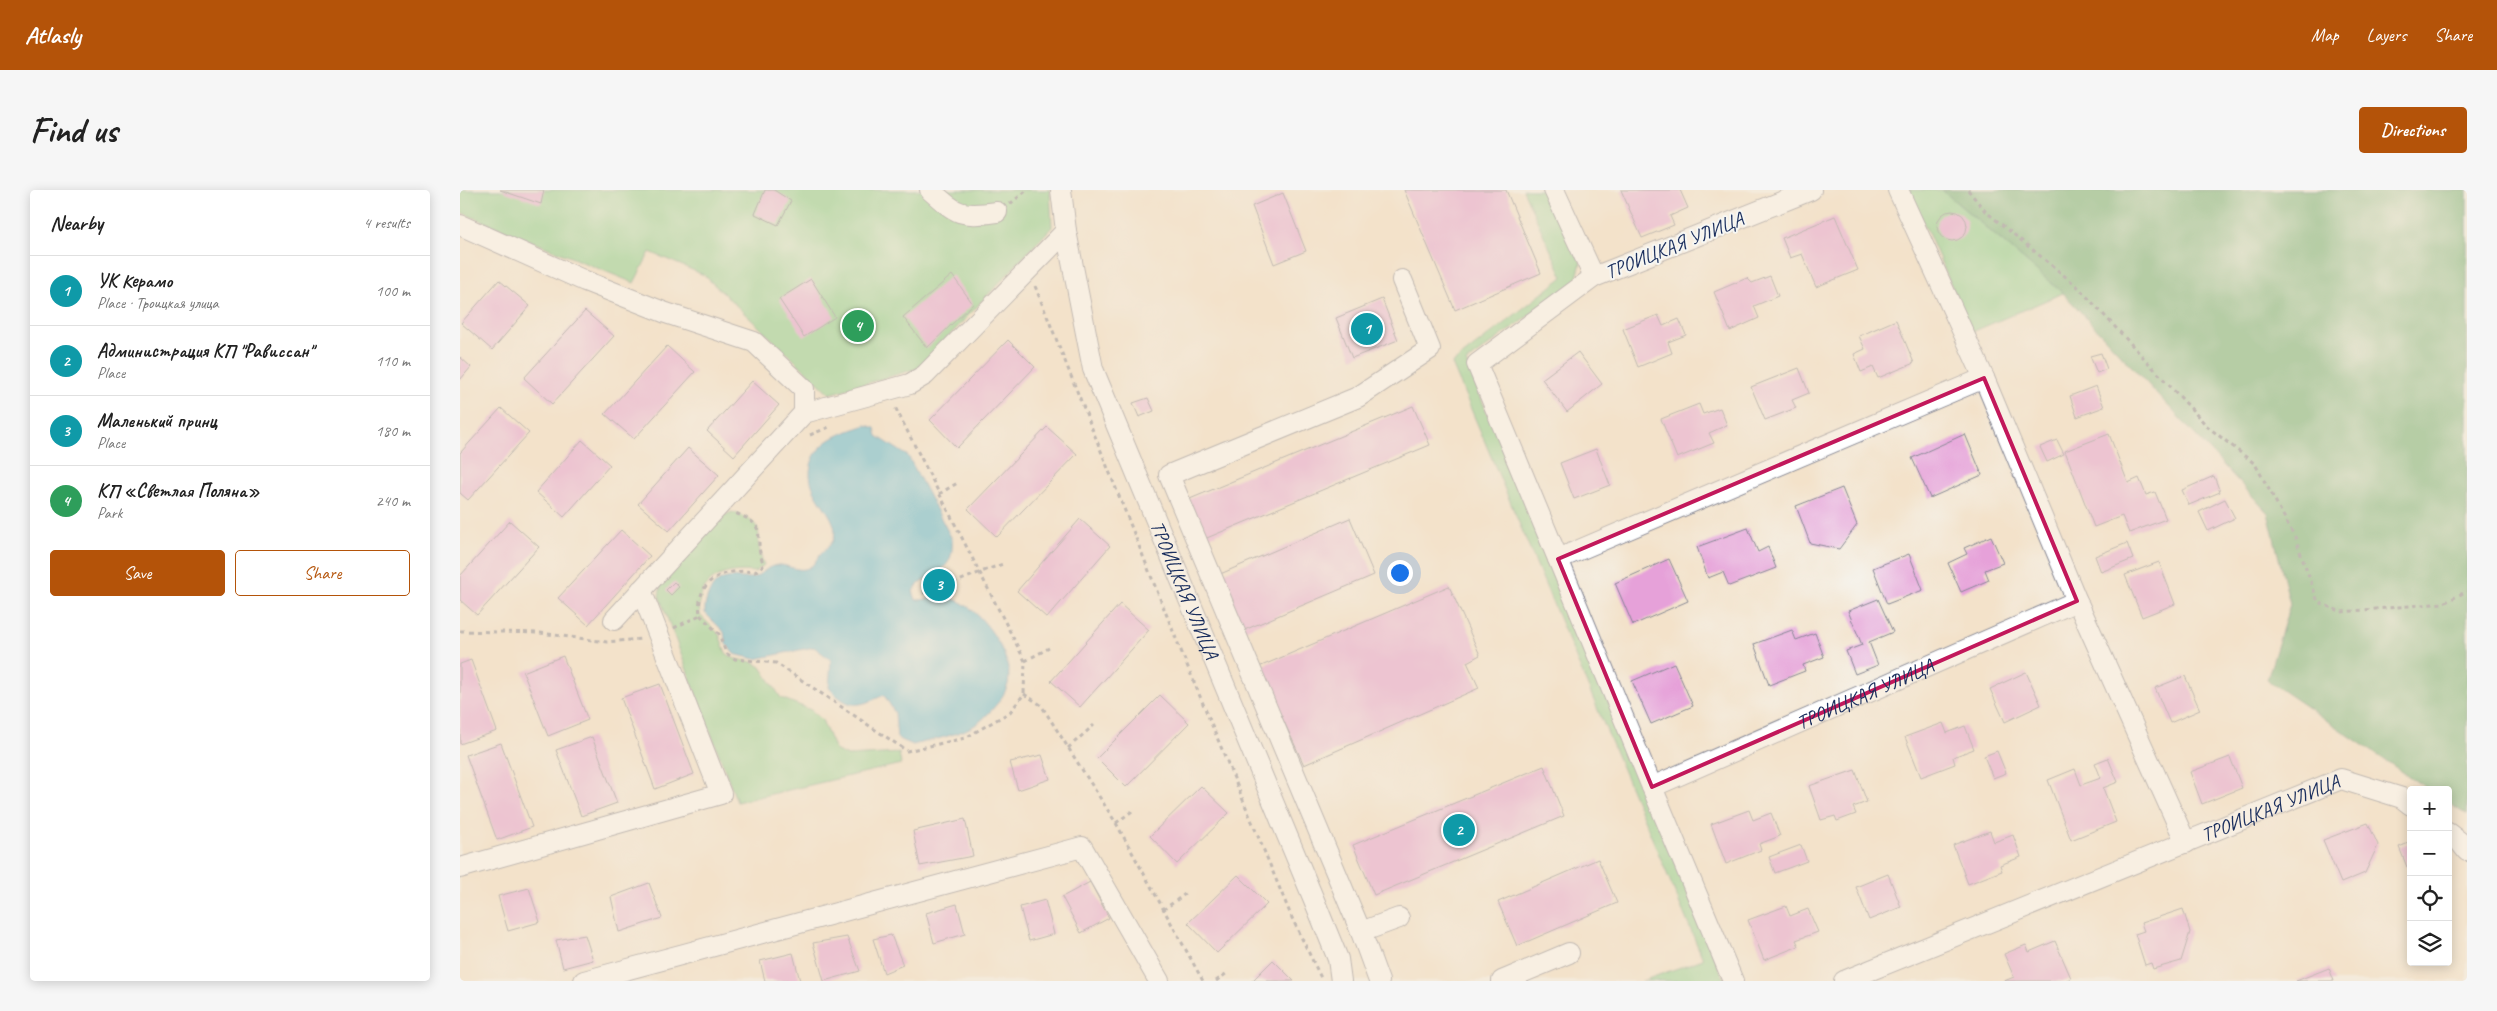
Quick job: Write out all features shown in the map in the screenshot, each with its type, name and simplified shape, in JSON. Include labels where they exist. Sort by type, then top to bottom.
[{"type":"street","points":[[930,190],[950,208],[969,216],[998,212]]},
{"type":"street","name":"ТРОИЦКАЯ УЛИЦА","points":[[1062,190],[1066,231],[1093,369],[1338,959],[1341,981]]},
{"type":"street","name":"ТРОИЦКАЯ УЛИЦА","points":[[1554,190],[1594,277]]},
{"type":"street","name":"ТРОИЦКАЯ УЛИЦА","points":[[1733,981],[1477,364],[1594,277],[1810,190]]},
{"type":"street","name":"ТРОИЦКАЯ УЛИЦА","points":[[1898,190],[1984,378],[2077,601],[2186,843]]},
{"type":"street","points":[[460,225],[648,306],[754,342],[804,389],[804,413]]},
{"type":"street","points":[[614,620],[804,413],[910,384],[925,375],[1066,231]]},
{"type":"street","points":[[1379,981],[1361,932],[1169,475],[1358,397],[1430,349],[1402,280]]},
{"type":"street","points":[[1558,559],[1984,378]]},
{"type":"street","points":[[460,868],[721,794],[641,590]]},
{"type":"street","name":"ТРОИЦКАЯ УЛИЦА","points":[[1652,787],[2077,601]]},
{"type":"street","name":"ТРОИЦКАЯ УЛИЦА","points":[[1844,981],[2342,779],[2402,798],[2407,802]]},
{"type":"street","points":[[2452,836],[2467,851]]},
{"type":"street","points":[[584,981],[1082,847],[1159,981]]},
{"type":"street","points":[[1361,932],[1399,918]]},
{"type":"street","points":[[1502,981],[1570,953]]},
{"type":"path","points":[[1968,190],[1986,210],[2077,286],[2208,428],[2255,464],[2295,537],[2318,602],[2342,612],[2444,603],[2467,591]]},
{"type":"path","points":[[1028,269],[1292,918],[1322,981]]},
{"type":"path","points":[[885,409],[895,406],[910,384]]},
{"type":"path","points":[[738,505],[732,512],[754,522],[759,529],[759,554],[764,565],[755,572],[731,573],[713,579],[705,586],[700,596],[700,615],[719,634],[726,652],[735,659],[776,663],[907,751],[965,738],[1010,712],[1024,694],[1025,661],[978,573],[895,406]]},
{"type":"path","points":[[801,438],[840,422]]},
{"type":"path","points":[[939,494],[959,482]]},
{"type":"path","points":[[923,593],[946,587],[956,580],[1002,564]]},
{"type":"path","points":[[460,631],[540,633],[607,642],[659,638],[700,615]]},
{"type":"path","points":[[1025,661],[1048,648]]},
{"type":"path","points":[[1024,694],[1041,705],[1116,823],[1203,981]]},
{"type":"path","points":[[1068,748],[1094,725]]},
{"type":"path","points":[[1116,823],[1135,809]]},
{"type":"path","points":[[1163,910],[1185,894]]},
{"type":"path","points":[[1216,981],[1227,974]]},
{"type":"highlighted area","points":[[1984,378],[2077,601],[1652,787],[1558,559]]},
{"type":"green space","points":[[460,190],[1050,190],[1052,227],[919,368],[830,394],[704,275],[650,252],[634,283],[460,212]]},
{"type":"green space","points":[[1523,190],[1546,190],[1581,263],[1576,281],[1466,362],[1725,981],[1642,981],[1703,959],[1452,364],[1563,277]]},
{"type":"green space","points":[[1909,190],[1942,190],[2063,293],[1972,332]]},
{"type":"green space","points":[[1942,190],[2467,190],[2467,815],[2452,806],[2452,786],[2423,786],[2267,680],[2290,604],[2268,513],[2063,293]]},
{"type":"green space","points":[[732,512],[753,522],[757,527],[760,554],[764,565],[755,572],[733,572],[714,578],[702,593],[700,615],[719,634],[726,653],[735,659],[753,662],[761,667],[781,698],[811,710],[822,720],[835,750],[848,756],[899,753],[901,764],[737,802],[659,596],[662,580],[720,517]]},
{"type":"water","points":[[866,425],[875,428],[877,436],[908,456],[952,539],[952,551],[949,560],[945,566],[919,584],[913,591],[916,600],[948,598],[974,611],[1001,647],[1009,673],[1008,684],[1004,694],[992,710],[978,723],[956,733],[913,745],[897,738],[895,713],[884,695],[861,704],[855,704],[849,703],[836,695],[829,688],[831,660],[814,647],[755,659],[734,654],[726,644],[724,632],[705,613],[710,591],[717,582],[730,578],[751,578],[777,565],[807,569],[813,565],[821,553],[833,541],[835,532],[829,514],[813,487],[810,476],[814,456],[832,438]]},
{"type":"building","points":[[500,190],[544,190],[541,204]]},
{"type":"building","points":[[765,190],[774,190],[791,201],[778,225],[755,214]]},
{"type":"building","points":[[1404,190],[1506,190],[1541,273],[1455,310]]},
{"type":"building","points":[[1621,190],[1680,190],[1688,208],[1670,216],[1674,225],[1642,238]]},
{"type":"building","points":[[1283,193],[1306,251],[1274,264],[1252,206]]},
{"type":"building","points":[[1952,211],[1963,215],[1967,226],[1963,237],[1952,241],[1941,237],[1937,226],[1941,215]]},
{"type":"building","points":[[1835,216],[1858,270],[1816,287],[1802,254],[1790,258],[1782,238]]},
{"type":"building","points":[[952,275],[973,304],[927,348],[903,317]]},
{"type":"building","points":[[1770,276],[1778,296],[1754,306],[1759,318],[1730,331],[1714,292],[1747,278],[1752,283]]},
{"type":"building","points":[[811,279],[835,317],[804,337],[779,299]]},
{"type":"building","points":[[499,280],[530,306],[492,350],[461,323]]},
{"type":"building","points":[[1382,299],[1398,340],[1352,358],[1336,318]]},
{"type":"building","points":[[585,311],[614,336],[552,404],[524,378]]},
{"type":"building","points":[[1658,315],[1663,326],[1679,319],[1686,335],[1668,342],[1672,353],[1638,367],[1623,329]]},
{"type":"building","points":[[1896,320],[1914,363],[1878,378],[1873,367],[1861,372],[1854,354],[1865,349],[1859,336]]},
{"type":"building","points":[[1008,340],[1035,367],[957,448],[930,420]]},
{"type":"building","points":[[667,346],[695,372],[634,439],[605,414]]},
{"type":"building","points":[[1578,352],[1602,384],[1567,412],[1542,379]]},
{"type":"building","points":[[2101,353],[2107,369],[2097,373],[2090,356]]},
{"type":"building","points":[[460,357],[471,367],[460,380]]},
{"type":"building","points":[[1799,368],[1809,393],[1792,400],[1796,408],[1765,420],[1751,387]]},
{"type":"building","points":[[752,381],[779,405],[734,456],[707,431]]},
{"type":"building","points":[[2096,386],[2104,407],[2077,417],[2070,396]]},
{"type":"building","points":[[1148,398],[1154,411],[1139,417],[1133,403]]},
{"type":"building","points":[[1699,404],[1703,414],[1720,408],[1727,425],[1709,433],[1714,443],[1677,458],[1661,419]]},
{"type":"building","points":[[1413,406],[1430,445],[1202,540],[1185,501]]},
{"type":"building","points":[[501,408],[529,433],[468,500],[460,493],[460,453]]},
{"type":"building","points":[[1047,427],[1077,454],[997,537],[968,509]]},
{"type":"building","points":[[1965,434],[1982,475],[1930,498],[1912,458]]},
{"type":"building","points":[[2109,434],[2128,483],[2139,478],[2146,495],[2155,492],[2166,519],[2129,533],[2122,516],[2094,527],[2065,451]]},
{"type":"building","points":[[582,440],[610,465],[564,517],[536,492]]},
{"type":"building","points":[[2057,440],[2064,454],[2047,462],[2040,447]]},
{"type":"building","points":[[688,448],[719,475],[669,531],[638,504]]},
{"type":"building","points":[[1596,449],[1610,485],[1574,499],[1560,463]]},
{"type":"building","points":[[2214,476],[2220,492],[2189,505],[2182,490]]},
{"type":"building","points":[[1842,488],[1857,525],[1839,549],[1810,543],[1796,506]]},
{"type":"building","points":[[2225,499],[2235,518],[2208,531],[2199,512]]},
{"type":"building","points":[[1350,518],[1374,575],[1242,631],[1218,575]]},
{"type":"building","points":[[1080,519],[1110,546],[1047,618],[1017,591]]},
{"type":"building","points":[[510,521],[539,547],[477,615],[460,600],[460,576]]},
{"type":"building","points":[[1748,528],[1758,552],[1768,547],[1776,568],[1729,586],[1723,572],[1708,578],[1697,547]]},
{"type":"building","points":[[621,530],[650,556],[588,625],[558,598]]},
{"type":"building","points":[[1991,536],[2003,563],[1985,570],[1989,580],[1961,592],[1948,563],[1967,554],[1964,548]]},
{"type":"building","points":[[2127,543],[2133,559],[2101,572],[2095,556]]},
{"type":"building","points":[[1909,554],[1923,590],[1887,604],[1873,568]]},
{"type":"building","points":[[1669,559],[1688,601],[1633,625],[1615,583]]},
{"type":"building","points":[[2159,562],[2175,604],[2142,617],[2125,575]]},
{"type":"building","points":[[674,582],[679,587],[671,595],[666,590]]},
{"type":"building","points":[[1449,586],[1480,655],[1467,662],[1479,688],[1304,765],[1259,667]]},
{"type":"building","points":[[1878,599],[1893,632],[1869,642],[1878,665],[1855,674],[1846,651],[1862,645],[1848,611]]},
{"type":"building","points":[[1120,604],[1149,630],[1080,707],[1051,681]]},
{"type":"building","points":[[1792,630],[1796,640],[1815,633],[1824,657],[1803,665],[1805,671],[1769,685],[1754,644]]},
{"type":"building","points":[[563,656],[588,720],[548,736],[523,672]]},
{"type":"building","points":[[471,660],[497,731],[460,744],[460,664]]},
{"type":"building","points":[[1674,663],[1693,706],[1651,724],[1632,681]]},
{"type":"building","points":[[2026,672],[2041,705],[2005,722],[1990,689]]},
{"type":"building","points":[[2185,676],[2200,710],[2170,723],[2155,688]]},
{"type":"building","points":[[660,684],[694,774],[655,789],[621,698]]},
{"type":"building","points":[[1160,695],[1189,723],[1126,787],[1097,758]]},
{"type":"building","points":[[1943,723],[1947,733],[1965,726],[1974,749],[1953,757],[1955,764],[1921,777],[1905,737]]},
{"type":"building","points":[[592,737],[617,803],[581,816],[556,750]]},
{"type":"building","points":[[501,743],[532,827],[497,840],[466,755]]},
{"type":"building","points":[[1997,751],[2006,773],[1993,778],[1984,756]]},
{"type":"building","points":[[1042,755],[1050,779],[1018,790],[1010,762]]},
{"type":"building","points":[[2230,757],[2242,788],[2202,804],[2190,772]]},
{"type":"building","points":[[2108,758],[2118,782],[2103,788],[2116,822],[2071,840],[2048,780],[2075,769],[2081,785],[2101,778],[2095,763]]},
{"type":"building","points":[[1544,766],[1564,816],[1374,895],[1353,845]]},
{"type":"building","points":[[1855,770],[1867,802],[1853,807],[1856,814],[1837,821],[1835,816],[1821,820],[1809,786]]},
{"type":"building","points":[[1201,786],[1229,813],[1177,864],[1150,836]]},
{"type":"building","points":[[1749,810],[1753,820],[1771,813],[1780,836],[1759,844],[1761,850],[1726,864],[1711,824]]},
{"type":"building","points":[[965,819],[973,856],[920,866],[913,831]]},
{"type":"building","points":[[2368,823],[2378,845],[2365,873],[2341,883],[2323,840]]},
{"type":"building","points":[[1990,831],[1994,842],[2013,835],[2021,857],[2000,865],[2002,871],[1968,884],[1953,845]]},
{"type":"building","points":[[2407,844],[2407,867],[2399,847]]},
{"type":"building","points":[[1801,845],[1807,861],[1775,873],[1769,857]]},
{"type":"building","points":[[1598,859],[1617,903],[1517,946],[1498,902]]},
{"type":"building","points":[[1888,874],[1901,907],[1869,920],[1856,887]]},
{"type":"building","points":[[1238,875],[1267,904],[1217,953],[1188,923]]},
{"type":"building","points":[[1090,882],[1109,918],[1081,933],[1062,897]]},
{"type":"building","points":[[649,883],[662,918],[619,932],[611,897]]},
{"type":"building","points":[[529,888],[540,922],[508,931],[498,896]]},
{"type":"building","points":[[1045,900],[1054,934],[1029,941],[1020,907]]},
{"type":"building","points":[[957,904],[965,934],[934,943],[926,913]]},
{"type":"building","points":[[1786,906],[1790,916],[1808,909],[1818,932],[1796,940],[1799,946],[1764,960],[1748,920]]},
{"type":"building","points":[[2183,909],[2190,932],[2181,961],[2153,969],[2151,963],[2145,965],[2135,934],[2144,931],[2141,923]]},
{"type":"building","points":[[585,935],[593,960],[563,968],[556,940]]},
{"type":"building","points":[[891,935],[903,965],[884,973],[873,939]]},
{"type":"building","points":[[847,937],[860,971],[824,981],[813,943]]},
{"type":"building","points":[[2055,941],[2071,978],[2065,981],[2004,981],[2014,977],[2004,954],[2026,945],[2029,952]]},
{"type":"building","points":[[793,953],[800,981],[765,981],[760,961]]},
{"type":"building","points":[[1273,960],[1294,981],[1252,981]]},
{"type":"building","points":[[2329,968],[2334,981],[2296,981]]},
{"type":"place","name":"КП «Светлая Поляна»","points":[[858,326]]},
{"type":"place","name":"УК Керамо","points":[[1367,329]]},
{"type":"place","name":"Маленький принц","points":[[939,585]]},
{"type":"place","name":"Администрация КП \"Рависсан\"","points":[[1459,830]]}]
